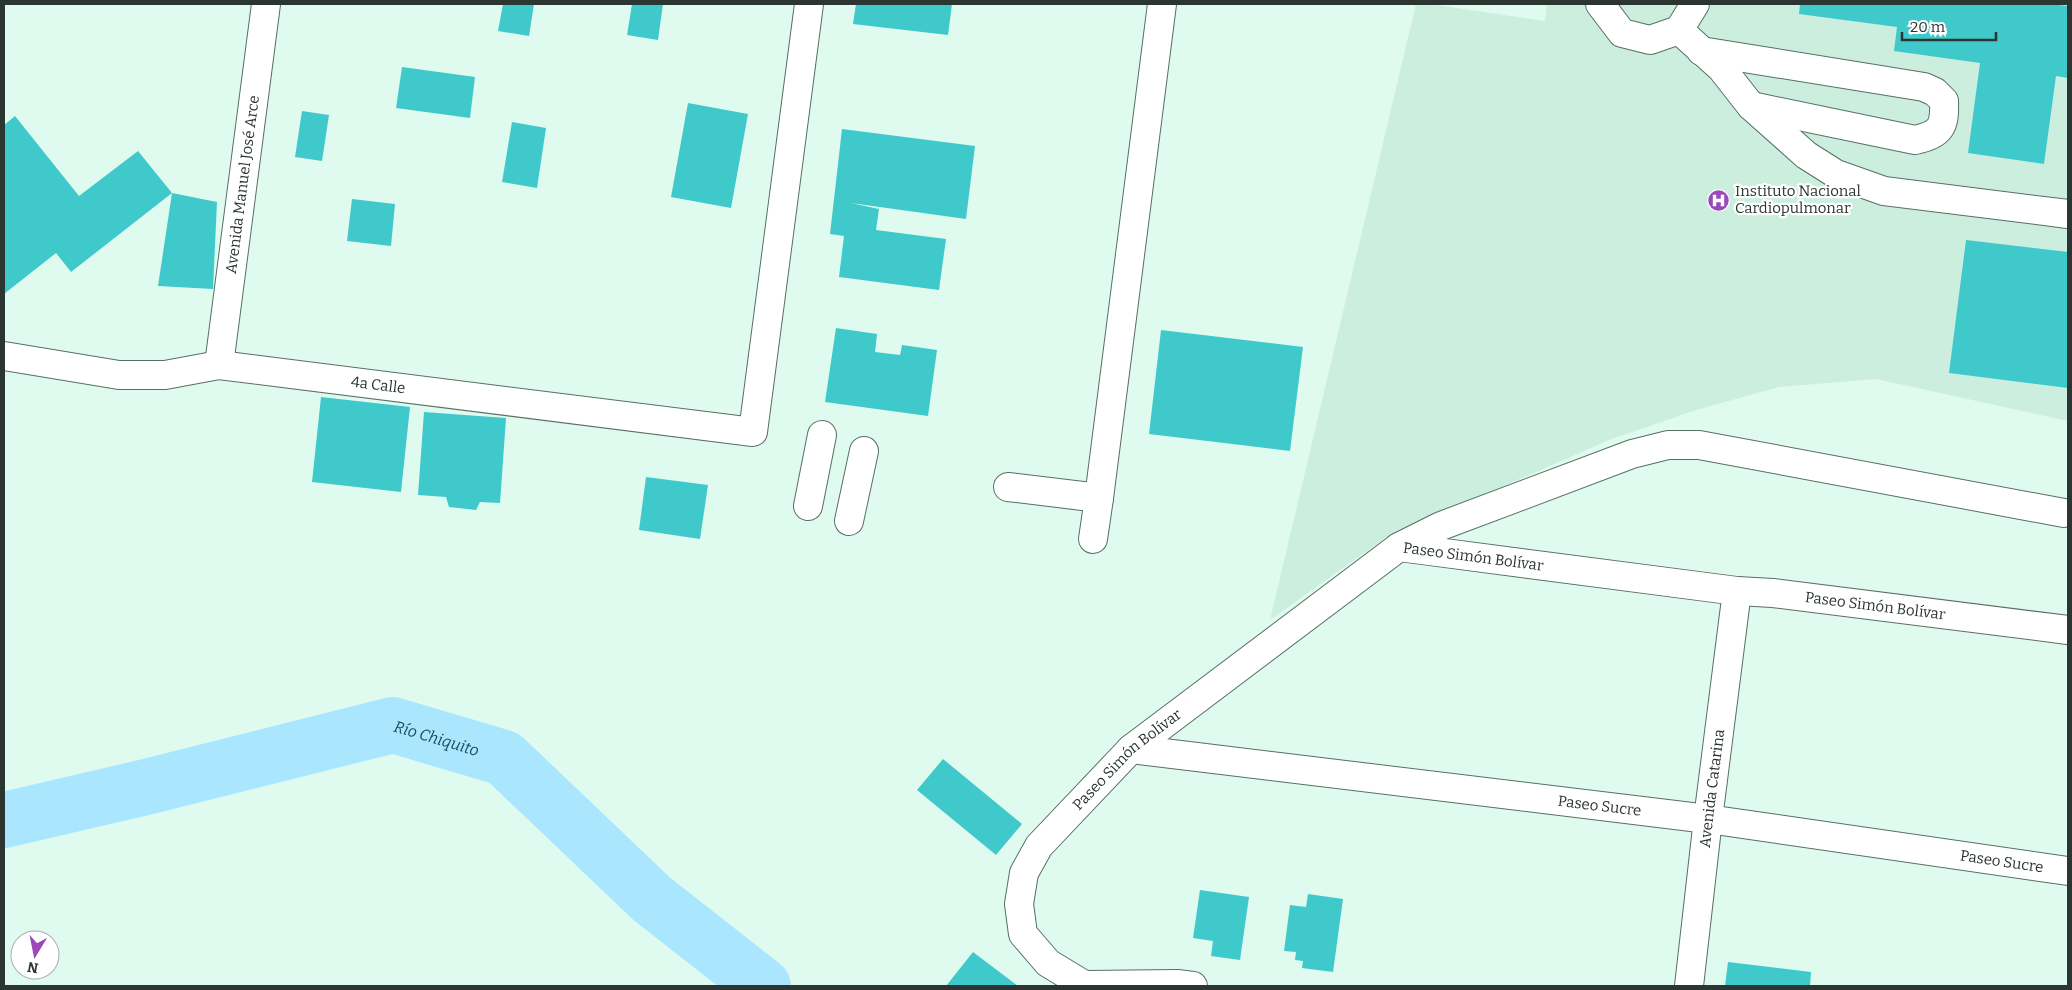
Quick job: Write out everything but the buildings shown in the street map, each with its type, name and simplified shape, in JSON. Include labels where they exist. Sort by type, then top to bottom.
[{"type":"street","name":"Avenida Manuel José Arce","points":[[218,365],[266,4]]},
{"type":"street","name":"4a Calle","points":[[4,356],[119,375],[165,376],[218,365],[753,432],[810,4]]},
{"type":"street","points":[[1093,539],[1162,4]]},
{"type":"street","points":[[1600,4],[1622,33],[1650,40],[1678,30],[1695,4]]},
{"type":"street","points":[[1678,30],[1722,69],[1751,106],[1806,155],[1836,174],[1884,191],[2068,214]]},
{"type":"street","points":[[1701,51],[1924,87],[1935,92],[1944,101],[1945,114],[1942,126],[1933,136],[1915,140],[1751,106]]},
{"type":"street","points":[[808,506],[822,435]]},
{"type":"street","points":[[1399,547],[1441,526],[1632,454],[1668,445],[1699,446],[2064,513]]},
{"type":"street","points":[[849,521],[864,451]]},
{"type":"street","points":[[1008,487],[1099,498]]},
{"type":"street","name":"Paseo Simón Bolívar","points":[[1086,986],[1048,963],[1023,934],[1019,904],[1024,873],[1039,846],[1131,749],[1399,547],[2068,630]]},
{"type":"street","name":"Avenida Catarina","points":[[1689,986],[1737,590]]},
{"type":"street","name":"Paseo Sucre","points":[[1131,749],[1708,819],[2068,871]]},
{"type":"street","points":[[1086,986],[1177,984],[1193,986]]},
{"type":"shaded area","name":"Instituto Nacional Cardiopulmonar","points":[[1416,4],[1430,4],[1545,21],[1547,4],[2068,4],[2068,421],[1876,379],[1779,387],[1696,410],[1609,440],[1385,538],[1270,620]]},
{"type":"waterway","name":"Río Chiquito","points":[[4,820],[142,788],[393,725],[504,758],[652,899],[763,986]]},
{"type":"place","name":"Instituto Nacional Cardiopulmonar","points":[[1719,200]]}]
